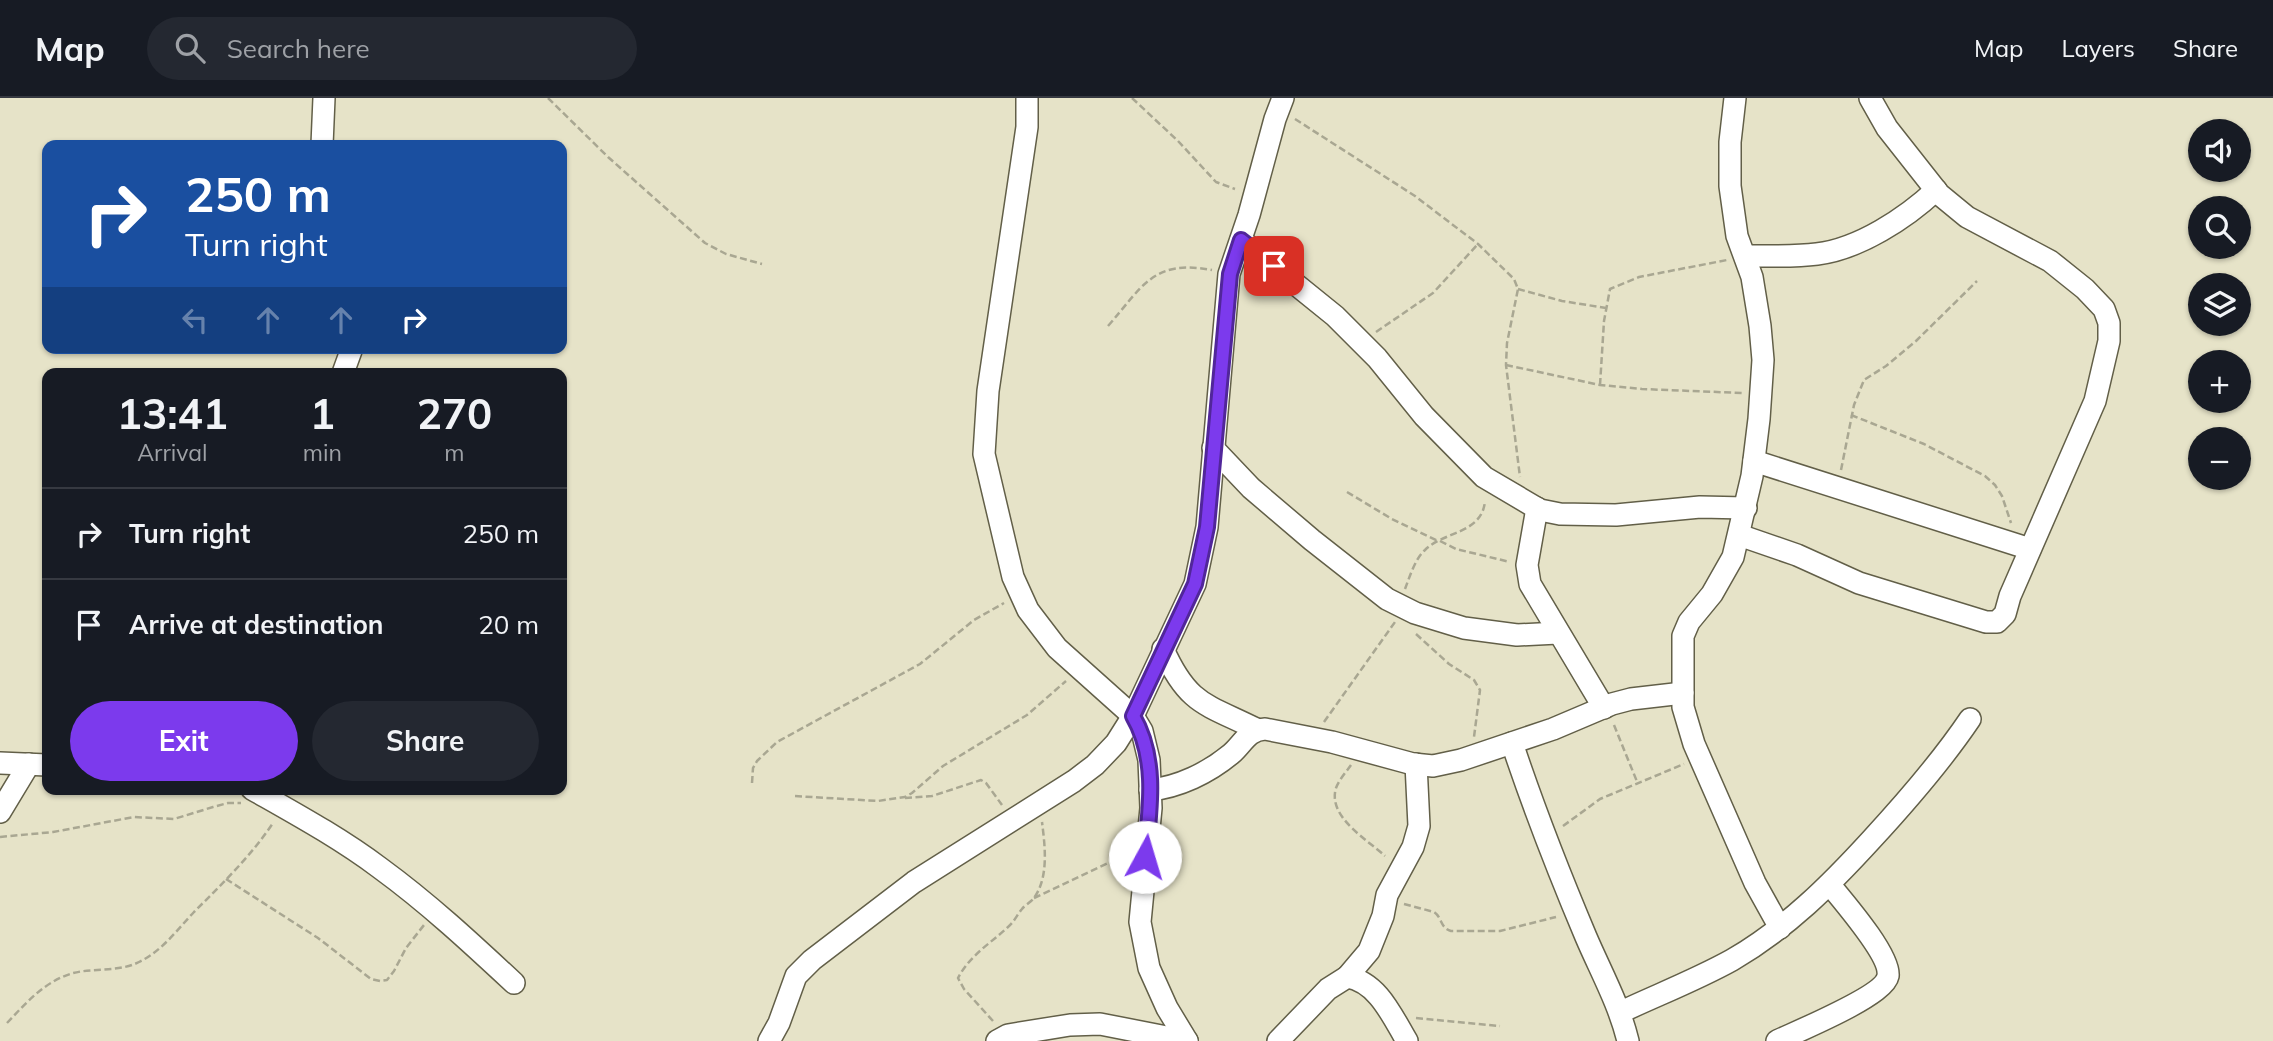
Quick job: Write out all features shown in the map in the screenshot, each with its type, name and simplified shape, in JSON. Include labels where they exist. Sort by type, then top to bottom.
[{"type":"street","points":[[322,140],[324,98]]},
{"type":"street","points":[[1027,98],[1027,127],[1005,263],[984,430],[984,454],[1013,577],[1028,610],[1057,648],[1133,716],[1147,747],[1150,790],[1140,922],[1149,968],[1167,1008],[1187,1041]]},
{"type":"street","points":[[1735,98],[1730,142],[1730,186],[1737,236],[1746,257],[1760,326],[1763,360],[1761,393],[1754,461],[1733,557],[1712,594],[1689,622],[1683,636],[1683,707],[1700,757],[1755,883],[1780,928]]},
{"type":"street","points":[[1739,536],[1797,555],[1859,583],[1986,622],[1997,622],[2005,614],[2025,547],[2095,401],[2109,341],[2109,323],[2104,309],[2085,289],[2050,261],[1967,218],[1936,190],[1888,128],[1870,98]]},
{"type":"street","points":[[769,1041],[779,1023],[796,976],[812,960],[914,882],[1074,781],[1095,765],[1116,743],[1133,716],[1195,584],[1207,527],[1230,274],[1280,104]]},
{"type":"street","points":[[1746,257],[1816,255],[1839,250],[1863,240],[1906,214],[1936,190]]},
{"type":"street","points":[[1241,240],[1335,316],[1362,342],[1424,416],[1489,481],[1530,505],[1560,514],[1616,515],[1700,508],[1745,508]]},
{"type":"street","points":[[1213,448],[1251,488],[1360,579],[1397,614],[1478,631],[1517,635],[1558,633]]},
{"type":"street","points":[[1754,461],[2025,547]]},
{"type":"street","points":[[1530,505],[1527,565],[1530,584],[1604,708]]},
{"type":"street","points":[[1163,649],[1188,693],[1203,705],[1256,729],[1314,738],[1433,766],[1512,743],[1630,699],[1683,693]]},
{"type":"street","points":[[1621,1012],[1731,960],[1780,928],[1830,885],[1943,759],[1970,719]]},
{"type":"street","points":[[1150,790],[1173,787],[1210,768],[1231,754],[1256,729]]},
{"type":"street","points":[[1512,743],[1544,836],[1621,1012],[1628,1041]]},
{"type":"street","points":[[0,763],[38,765]]},
{"type":"street","points":[[1278,1041],[1328,989],[1347,977],[1369,951],[1383,916],[1386,899],[1413,847],[1419,826],[1416,764]]},
{"type":"street","points":[[0,812],[38,765]]},
{"type":"street","points":[[248,796],[290,811],[379,867],[434,911],[514,983]]},
{"type":"street","points":[[1777,1041],[1861,1001],[1882,986],[1887,978],[1888,972],[1868,934],[1830,885]]},
{"type":"street","points":[[1347,977],[1366,983],[1384,1003],[1406,1041]]},
{"type":"street","points":[[1002,1038],[1070,1025],[1100,1024],[1187,1041]]},
{"type":"path","points":[[548,98],[607,157],[705,243],[726,254],[762,264]]},
{"type":"path","points":[[1132,98],[1162,125],[1216,182],[1255,193]]},
{"type":"path","points":[[1280,104],[1415,196],[1478,244],[1514,279],[1518,289],[1507,343],[1506,365],[1530,505]]},
{"type":"path","points":[[1362,342],[1433,293],[1478,244]]},
{"type":"path","points":[[1600,385],[1606,308],[1611,289],[1681,267],[1746,257]]},
{"type":"path","points":[[1108,326],[1148,280],[1159,273],[1181,266],[1230,274]]},
{"type":"path","points":[[1837,487],[1851,415],[1864,380],[1916,341],[1977,281]]},
{"type":"path","points":[[1518,289],[1562,301],[1606,308]]},
{"type":"path","points":[[1506,365],[1600,385],[1654,390],[1761,393]]},
{"type":"path","points":[[1851,415],[1924,444],[1984,476],[1995,485],[2002,496],[2025,547]]},
{"type":"path","points":[[1314,738],[1333,707],[1386,637],[1422,552],[1469,527],[1480,518],[1485,509],[1489,481]]},
{"type":"path","points":[[1347,492],[1392,519],[1456,549],[1527,565]]},
{"type":"path","points":[[752,783],[753,768],[757,761],[778,742],[920,664],[974,620],[1021,595]]},
{"type":"path","points":[[1397,614],[1404,627]]},
{"type":"path","points":[[1413,632],[1449,664],[1478,684],[1480,690],[1473,756]]},
{"type":"path","points":[[795,796],[878,801],[912,793],[932,773],[1027,715],[1079,669]]},
{"type":"path","points":[[1604,708],[1617,731],[1638,783]]},
{"type":"path","points":[[1360,749],[1341,779],[1335,800],[1344,820],[1401,870]]},
{"type":"path","points":[[1544,836],[1576,818],[1600,799],[1700,757]]},
{"type":"path","points":[[902,797],[918,799],[932,796],[981,780],[1012,819]]},
{"type":"path","points":[[0,837],[53,832],[134,817],[174,820],[248,796]]},
{"type":"path","points":[[1034,898],[1042,880],[1044,861],[1040,801]]},
{"type":"path","points":[[7,1023],[40,988],[54,981],[71,974],[111,970],[135,964],[151,956],[167,943],[226,879],[268,830],[280,811],[290,811]]},
{"type":"path","points":[[1002,1038],[958,978],[976,954],[1009,927],[1021,909],[1034,898],[1108,863],[1146,853]]},
{"type":"path","points":[[226,879],[318,938],[371,979],[380,981],[387,980],[394,971],[406,948],[434,911]]},
{"type":"path","points":[[1386,899],[1434,912],[1443,927],[1451,931],[1500,931],[1576,911]]},
{"type":"path","points":[[1392,1016],[1500,1026]]},
{"type":"route","points":[[1145,857],[1150,808],[1149,760],[1142,730],[1133,716],[1195,584],[1207,527],[1230,274],[1241,240],[1274,266]]}]
